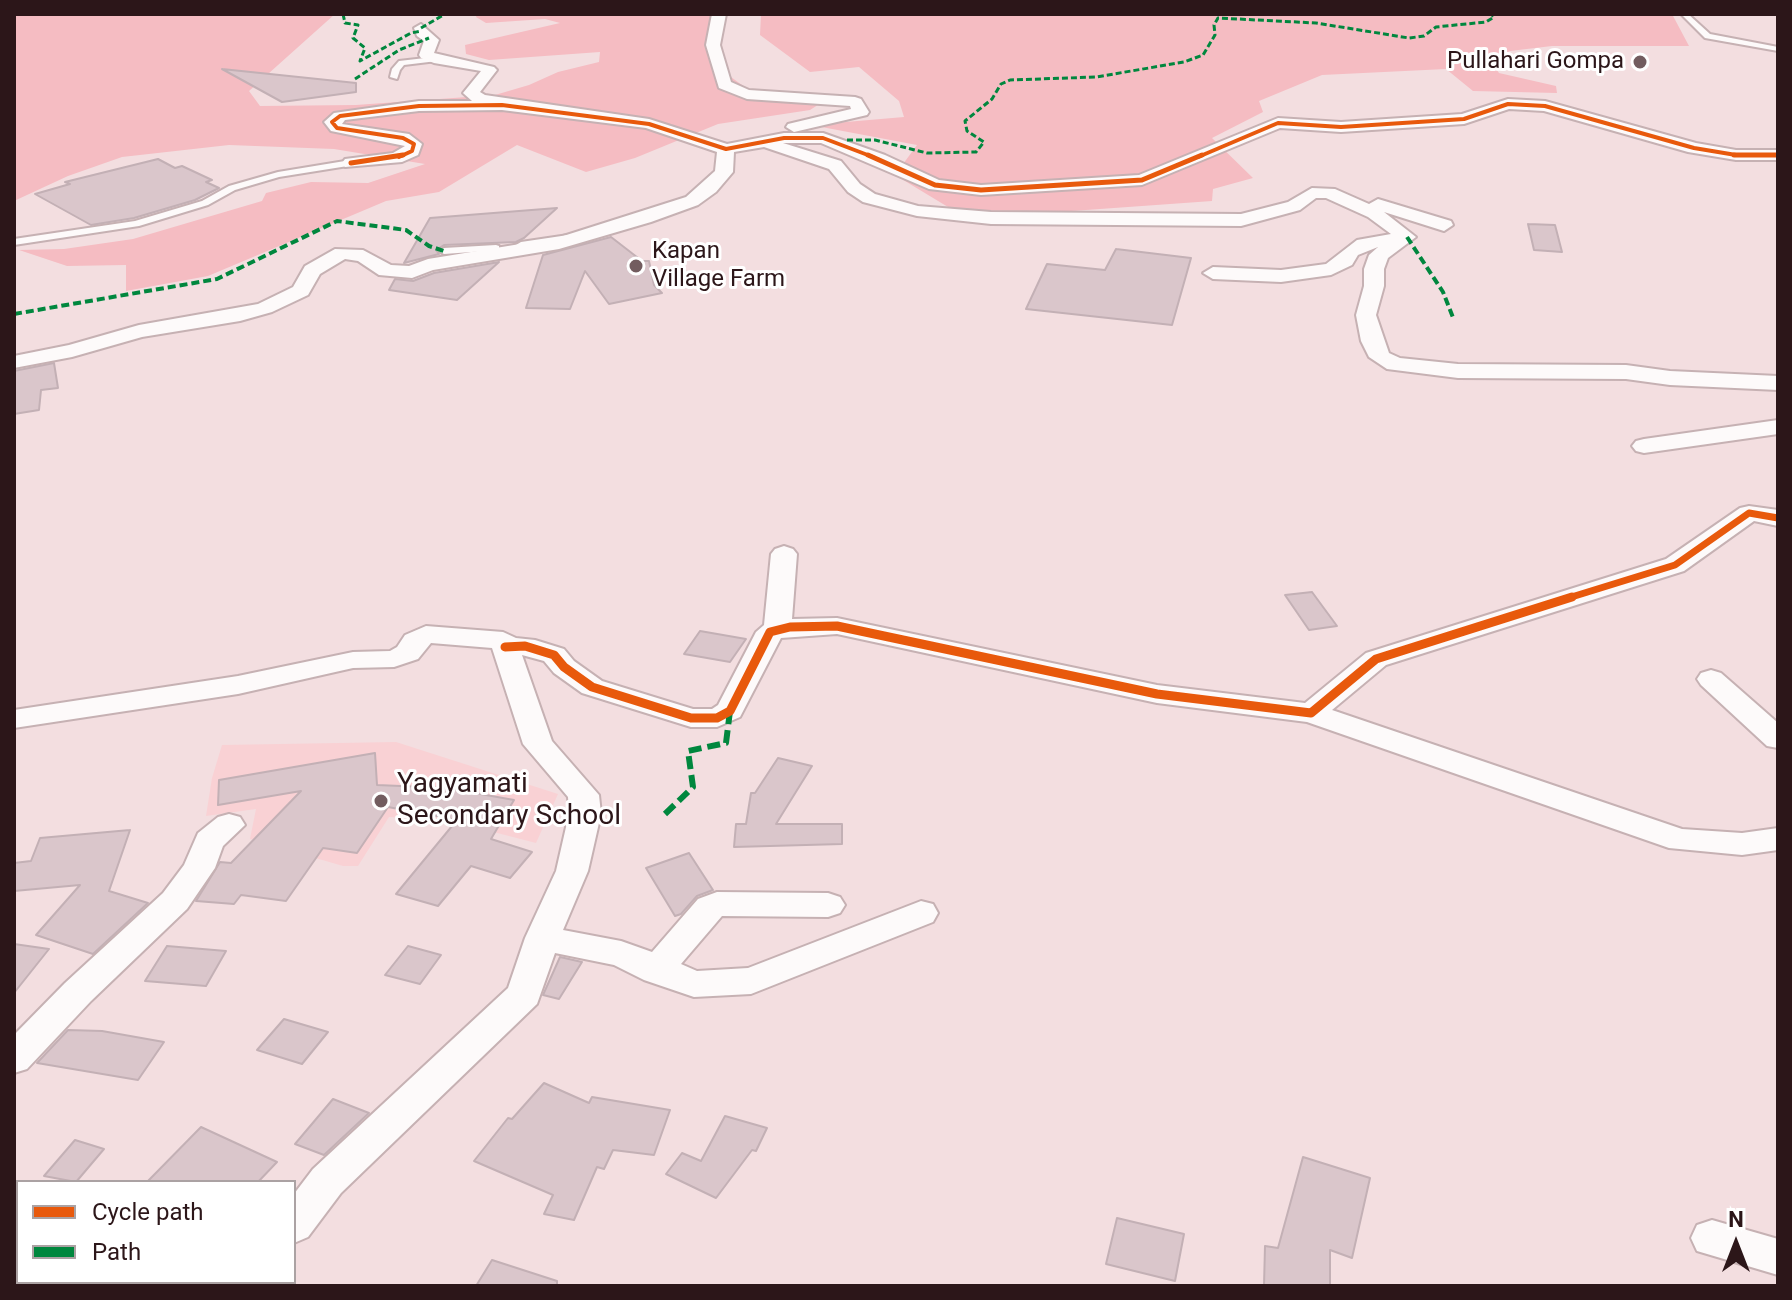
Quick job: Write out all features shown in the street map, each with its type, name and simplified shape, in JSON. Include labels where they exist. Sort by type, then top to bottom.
[{"type":"street","points":[[14,362],[72,351],[139,331],[265,308],[301,291],[312,270],[342,253],[363,256],[386,271],[412,272],[428,265],[580,237],[692,201],[724,172],[726,149],[744,136],[861,112],[855,102],[747,94],[724,85],[713,45],[719,14]]},
{"type":"street","points":[[421,28],[422,33],[432,40],[426,55],[486,67],[489,70],[471,93],[502,105]]},
{"type":"street","points":[[351,163],[396,158],[412,151],[414,144],[403,138],[337,128],[332,122],[340,116],[357,111],[419,106],[502,105],[649,124],[726,149],[784,138],[823,138],[935,185],[981,190],[1142,180],[1278,123],[1341,127],[1464,119],[1508,104],[1545,106],[1694,148],[1736,155],[1778,155]]},
{"type":"street","points":[[754,142],[786,148],[835,165],[854,188],[869,198],[893,207],[991,218],[1241,220],[1281,211],[1312,193],[1329,193]]},
{"type":"street","points":[[1213,273],[1281,276],[1331,269],[1339,266],[1351,251],[1364,244],[1407,237],[1374,213],[1325,189],[1337,188],[1444,225]]},
{"type":"street","points":[[1392,239],[1396,244],[1379,255],[1374,269],[1374,286],[1366,315],[1380,357],[1395,364],[1458,371],[1626,372],[1670,378],[1778,383]]},
{"type":"street","points":[[1644,446],[1778,427]]},
{"type":"street","points":[[1311,713],[1376,659],[1675,565],[1749,513],[1778,518]]},
{"type":"street","points":[[777,629],[784,554]]},
{"type":"street","points":[[505,647],[525,646],[554,655],[564,667],[592,687],[627,699],[691,718],[717,718],[730,711],[770,632],[777,629],[850,627],[1017,666],[1157,694],[1311,713],[1680,840],[1742,844],[1778,839]]},
{"type":"street","points":[[14,719],[238,685],[353,660],[394,659],[408,653],[415,641],[426,634],[503,640],[538,744],[583,795],[585,814],[572,871],[542,938],[524,995],[327,1181],[296,1222]]},
{"type":"street","points":[[1711,679],[1778,739]]},
{"type":"street","points":[[14,1059],[78,992],[175,901],[199,868],[209,841],[229,825]]},
{"type":"street","points":[[656,971],[710,907],[717,904],[828,905]]},
{"type":"street","points":[[542,938],[621,954],[656,971],[694,984],[751,981],[921,913]]},
{"type":"street","points":[[1712,1238],[1778,1257]]},
{"type":"lane","points":[[1684,14],[1708,36],[1778,49]]},
{"type":"lane","points":[[394,77],[402,63],[434,59]]},
{"type":"lane","points":[[14,242],[136,224],[205,203],[232,188],[278,175],[351,163]]},
{"type":"lane","points":[[444,251],[478,251],[580,237]]},
{"type":"shaded area","points":[[14,14],[335,14],[249,91],[260,106],[356,105],[495,95],[558,72],[599,62],[600,52],[489,60],[466,54],[465,45],[560,23],[545,19],[486,23],[476,17],[477,14],[718,14],[711,38],[724,72],[753,93],[824,101],[810,110],[718,124],[635,158],[586,172],[517,145],[439,192],[386,201],[208,276],[126,291],[126,265],[67,266],[19,250],[64,249],[133,239],[262,201],[266,193],[311,182],[368,183],[425,164],[334,149],[229,145],[122,157],[68,176],[14,201]]},
{"type":"shaded area","points":[[761,14],[1672,14],[1689,46],[1552,46],[1510,51],[1490,60],[1499,73],[1556,86],[1557,93],[1473,91],[1446,69],[1322,75],[1259,101],[1263,112],[1212,138],[1253,178],[1213,189],[1212,201],[1016,215],[953,210],[895,175],[917,145],[811,125],[904,117],[899,101],[859,67],[810,72],[760,35]]},
{"type":"shaded area","name":"Yagyamati Secondary School","points":[[396,742],[558,794],[536,843],[447,820],[389,817],[358,866],[343,866],[250,839],[256,809],[206,816],[212,778],[222,745]]},
{"type":"building","points":[[222,69],[356,83],[356,92],[282,102]]},
{"type":"building","points":[[158,159],[212,180],[206,182],[219,188],[195,200],[134,218],[91,225],[35,194],[70,184],[65,182]]},
{"type":"building","points":[[557,208],[516,242],[444,245],[436,250],[439,254],[404,263],[430,218]]},
{"type":"building","points":[[1528,224],[1555,225],[1562,252],[1534,250]]},
{"type":"building","points":[[611,237],[642,261],[649,261],[654,285],[662,293],[609,304],[585,271],[570,309],[526,308],[543,255]]},
{"type":"building","points":[[1116,249],[1191,258],[1172,325],[1026,309],[1047,264],[1105,270]]},
{"type":"building","points":[[499,262],[457,300],[389,290],[395,279],[413,281],[434,273]]},
{"type":"building","points":[[54,363],[58,388],[41,390],[39,410],[14,414],[14,371]]},
{"type":"building","points":[[1312,592],[1337,626],[1309,630],[1285,595]]},
{"type":"building","points":[[700,631],[746,639],[730,662],[684,654]]},
{"type":"building","points":[[375,753],[377,785],[447,788],[514,800],[491,839],[532,852],[510,878],[471,866],[438,906],[396,894],[457,820],[388,807],[357,853],[323,848],[286,901],[241,895],[234,904],[196,901],[220,862],[231,863],[301,791],[218,805],[219,780]]},
{"type":"building","points":[[778,758],[812,766],[776,824],[842,824],[842,844],[734,847],[736,824],[746,824],[751,793],[755,793]]},
{"type":"building","points":[[130,830],[109,891],[148,903],[93,954],[36,935],[80,885],[14,891],[14,863],[31,861],[40,838]]},
{"type":"building","points":[[689,853],[713,890],[697,896],[681,914],[675,916],[646,868]]},
{"type":"building","points":[[14,944],[49,949],[14,993]]},
{"type":"building","points":[[167,946],[226,951],[206,986],[145,981]]},
{"type":"building","points":[[408,946],[441,955],[420,984],[385,975]]},
{"type":"building","points":[[560,957],[582,962],[559,999],[543,995]]},
{"type":"building","points":[[284,1019],[328,1032],[302,1064],[257,1050]]},
{"type":"building","points":[[68,1030],[102,1031],[164,1042],[138,1080],[37,1063]]},
{"type":"building","points":[[544,1083],[589,1103],[592,1097],[670,1110],[654,1155],[613,1150],[604,1169],[597,1167],[574,1220],[544,1214],[553,1195],[474,1161],[508,1118],[512,1119]]},
{"type":"building","points":[[333,1099],[369,1113],[324,1155],[295,1144]]},
{"type":"building","points":[[725,1116],[767,1128],[756,1151],[752,1150],[716,1198],[666,1174],[682,1153],[701,1161]]},
{"type":"building","points":[[201,1127],[277,1162],[260,1180],[149,1180]]},
{"type":"building","points":[[75,1140],[104,1149],[78,1180],[44,1176]]},
{"type":"building","points":[[1303,1157],[1370,1178],[1352,1258],[1330,1250],[1330,1286],[1264,1286],[1265,1246],[1278,1248]]},
{"type":"building","points":[[1117,1218],[1184,1234],[1175,1281],[1106,1264]]},
{"type":"building","points":[[492,1260],[557,1281],[557,1286],[476,1286]]},
{"type":"marked path","points":[[343,14],[345,23],[358,25],[353,38],[365,48],[360,61],[411,33],[421,31]]},
{"type":"marked path","points":[[421,28],[445,14]]},
{"type":"marked path","points":[[847,140],[875,140],[927,153],[976,152],[984,142],[967,131],[965,121],[992,99],[1001,84],[1010,80],[1096,77],[1184,62],[1203,55],[1215,35],[1214,25],[1218,18],[1316,23],[1409,38],[1424,36],[1436,27],[1486,22],[1494,17],[1491,14]]},
{"type":"marked path","points":[[355,79],[399,50],[429,38]]},
{"type":"marked path","points":[[14,314],[217,279],[337,221],[406,230],[429,246],[444,251]]},
{"type":"marked path","points":[[1407,237],[1443,292],[1454,320]]},
{"type":"marked path","points":[[665,814],[693,787],[688,751],[726,743],[730,711]]},
{"type":"cycle path","points":[[351,163],[396,158],[412,151],[414,144],[403,138],[337,128],[332,122],[340,116],[419,106],[502,105],[649,124],[726,149],[784,138],[823,138],[935,185],[981,190],[1142,180],[1278,123],[1341,127],[1464,119],[1508,104],[1545,106],[1694,148],[1736,155],[1778,155]]},
{"type":"cycle path","points":[[505,647],[525,646],[554,655],[564,667],[592,687],[691,718],[717,718],[730,711],[770,632],[790,627],[837,626],[1157,694],[1311,713],[1376,659],[1675,565],[1749,513],[1778,518]]},
{"type":"place","name":"Pullahari Gompa","points":[[1640,62]]},
{"type":"place","name":"Kapan Village Farm","points":[[636,266]]},
{"type":"place","name":"Yagyamati Secondary School","points":[[381,801]]}]
